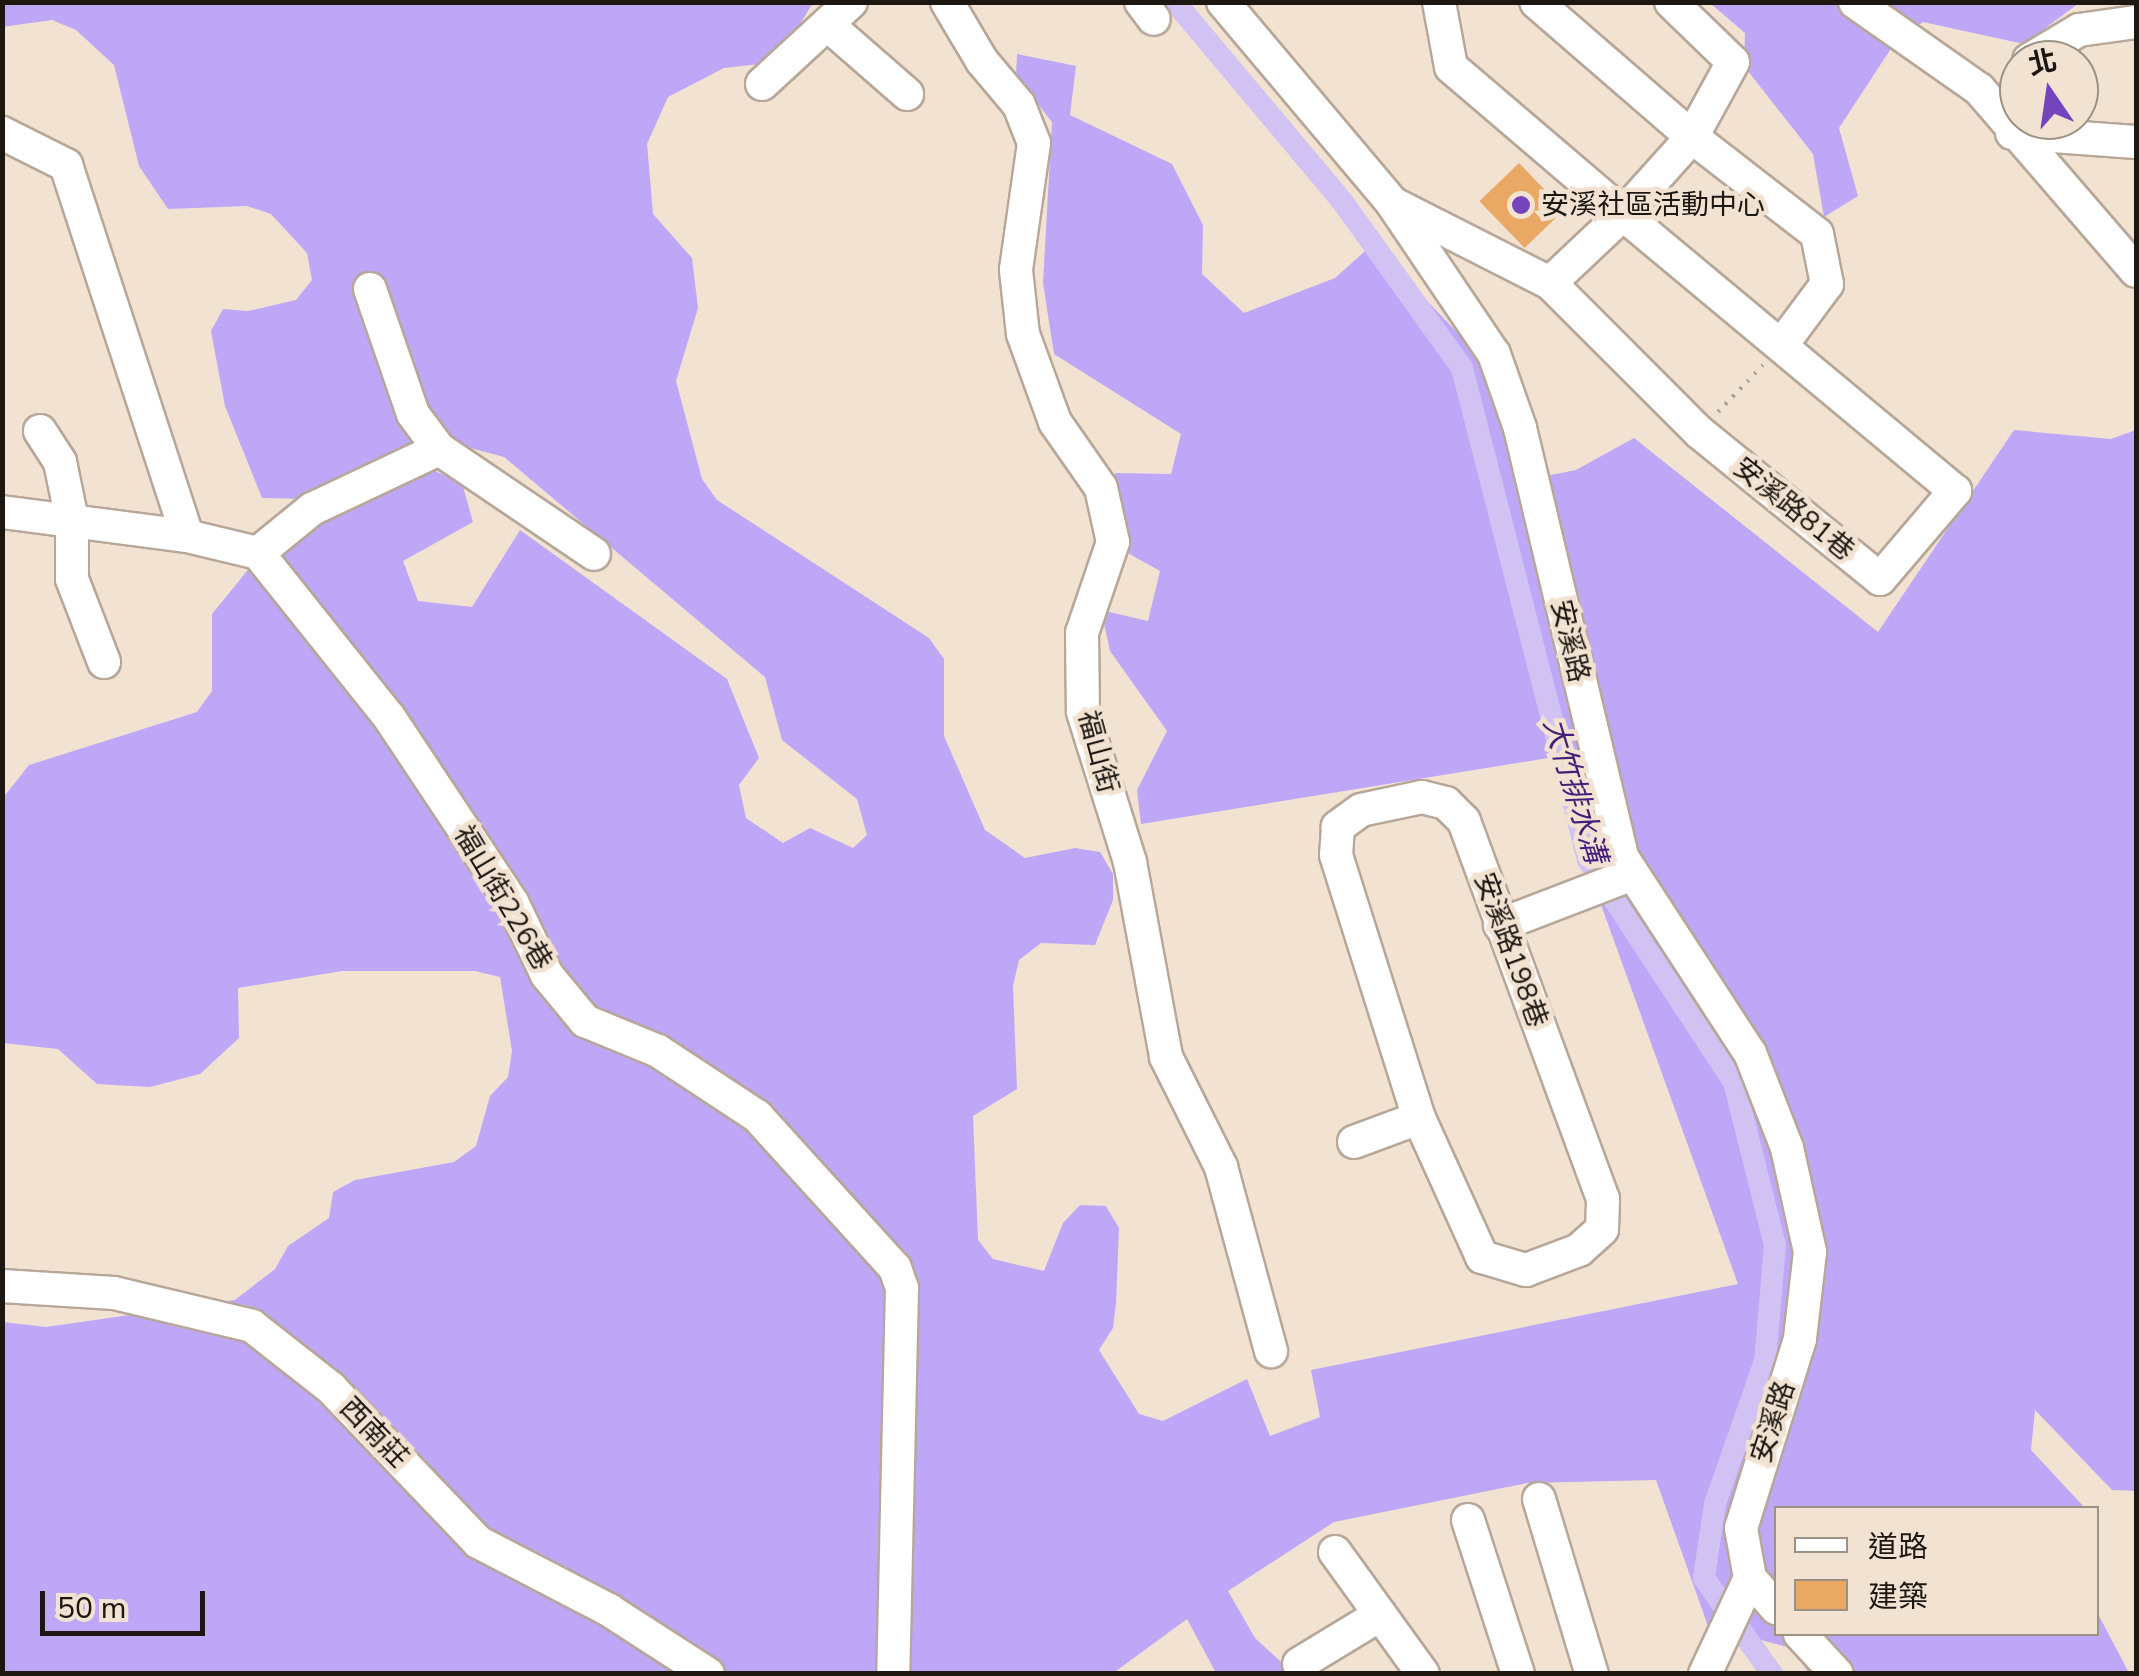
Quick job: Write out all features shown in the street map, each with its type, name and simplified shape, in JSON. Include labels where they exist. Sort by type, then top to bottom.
[{"type":"street","name":"福山街","points":[[947,2],[982,62],[1019,105],[1034,143],[1016,270],[1023,334],[1055,422],[1101,488],[1112,542],[1082,633],[1083,712],[1130,862],[1166,1057],[1221,1167],[1271,1351]]},
{"type":"street","name":"安溪路","points":[[1223,2],[1392,204],[1494,354],[1520,428],[1622,857],[1618,882],[1750,1053],[1808,1225],[1800,1339],[1742,1528],[1750,1578]]},
{"type":"street","name":"安溪路81巷","points":[[1392,204],[1550,282],[1699,432],[1880,578],[1955,491],[1452,67],[1439,2]]},
{"type":"street","points":[[1536,2],[1692,137],[1817,234],[1827,284],[1783,343]]},
{"type":"street","points":[[1550,282],[1623,214],[1692,137],[1732,62],[1671,2]]},
{"type":"street","points":[[1854,2],[1980,90],[1999,116]]},
{"type":"street","points":[[762,84],[840,14],[907,94]]},
{"type":"street","points":[[2062,40],[2078,30],[2136,22]]},
{"type":"street","points":[[1980,90],[1999,78]]},
{"type":"street","points":[[2,133],[66,165],[187,536]]},
{"type":"street","points":[[2099,139],[2136,142]]},
{"type":"street","points":[[2018,140],[2136,271]]},
{"type":"street","points":[[370,288],[412,414],[438,449],[594,554]]},
{"type":"street","points":[[40,431],[60,462],[72,520],[72,579],[104,662]]},
{"type":"street","points":[[2,512],[187,536],[258,553],[312,510],[438,449]]},
{"type":"street","name":"福山街226巷","points":[[258,553],[389,718],[512,902],[547,975],[584,1021],[658,1051],[756,1116],[895,1268],[902,1288],[893,1674]]},
{"type":"street","name":"安溪路198巷","points":[[1422,797],[1446,802],[1464,821],[1603,1199],[1602,1229],[1579,1250],[1526,1270],[1482,1257],[1419,1118],[1336,855],[1338,827],[1361,810],[1422,797]]},
{"type":"street","points":[[1500,925],[1618,882]]},
{"type":"street","points":[[1354,1142],[1419,1118]]},
{"type":"street","name":"西南莊","points":[[2,1286],[114,1293],[252,1326],[332,1388],[478,1542],[609,1610],[708,1674]]},
{"type":"street","points":[[1540,1498],[1592,1674]]},
{"type":"street","points":[[1468,1520],[1518,1674]]},
{"type":"street","points":[[1334,1552],[1423,1674]]},
{"type":"street","points":[[1705,1670],[1750,1578],[1774,1606]]},
{"type":"street","points":[[1300,1664],[1380,1615]]},
{"type":"street","points":[[1802,1636],[1836,1674]]},
{"type":"path","points":[[1699,432],[1783,343]]},
{"type":"shaded area","points":[[3,2],[813,3],[776,62],[724,68],[668,97],[647,144],[653,214],[692,258],[698,308],[676,381],[702,479],[717,500],[929,638],[944,659],[944,736],[985,830],[1025,858],[1075,848],[1100,852],[1113,874],[1113,900],[1095,945],[1041,943],[1019,960],[1013,986],[1017,1089],[973,1116],[978,1240],[993,1259],[1044,1271],[1063,1223],[1080,1205],[1106,1206],[1119,1228],[1116,1303],[1113,1328],[1099,1350],[1139,1414],[1163,1421],[1247,1379],[1270,1436],[1320,1417],[1311,1370],[1738,1284],[1548,758],[1141,824],[1137,790],[1167,731],[1110,651],[1101,610],[1148,621],[1160,571],[1117,547],[1115,473],[1171,474],[1181,434],[1054,354],[1043,283],[1052,122],[1016,76],[1017,54],[1076,66],[1070,115],[1172,164],[1203,225],[1202,274],[1244,313],[1335,278],[1373,244],[1468,344],[1507,409],[1536,478],[1576,470],[1634,438],[1878,632],[2014,430],[2111,439],[2136,430],[2136,1491],[2112,1490],[2035,1410],[2031,1450],[2083,1506],[1774,1506],[1774,1636],[2099,1636],[2099,1616],[2129,1673],[1809,1673],[1791,1648],[1708,1626],[1656,1480],[1527,1483],[1334,1522],[1228,1591],[1255,1638],[1293,1673],[1216,1673],[1187,1619],[1112,1674],[3,1673],[3,1322],[46,1327],[235,1300],[275,1269],[288,1246],[329,1218],[333,1192],[355,1180],[454,1162],[476,1146],[490,1096],[508,1077],[512,1051],[500,977],[475,971],[342,971],[238,988],[239,1038],[200,1074],[150,1087],[97,1084],[58,1049],[3,1043],[2,799],[29,765],[197,712],[212,691],[212,614],[261,554],[303,523],[435,471],[462,483],[473,522],[403,561],[418,601],[472,607],[520,530],[727,679],[759,758],[739,785],[746,818],[783,843],[810,828],[853,848],[867,835],[857,799],[782,740],[765,677],[504,457],[437,439],[309,499],[262,498],[225,406],[211,331],[223,309],[248,311],[296,300],[312,280],[307,253],[271,214],[247,206],[168,209],[139,166],[114,65],[76,30],[52,20],[2,27]]},
{"type":"shaded area","points":[[1710,3],[2079,3],[2029,40],[2006,40],[1923,22],[1894,44],[1839,128],[1858,196],[1824,217],[1813,154],[1744,66],[1745,33]]},
{"type":"building","name":"安溪社區活動中心","points":[[1519,163],[1564,210],[1525,248],[1479,201]]},
{"type":"waterway","name":"大竹排水溝","points":[[1175,2],[1342,201],[1462,368],[1588,860],[1734,1082],[1775,1245],[1765,1361],[1715,1504],[1704,1578],[1772,1674]]},
{"type":"place","name":"安溪社區活動中心","points":[[1521,205]]}]
